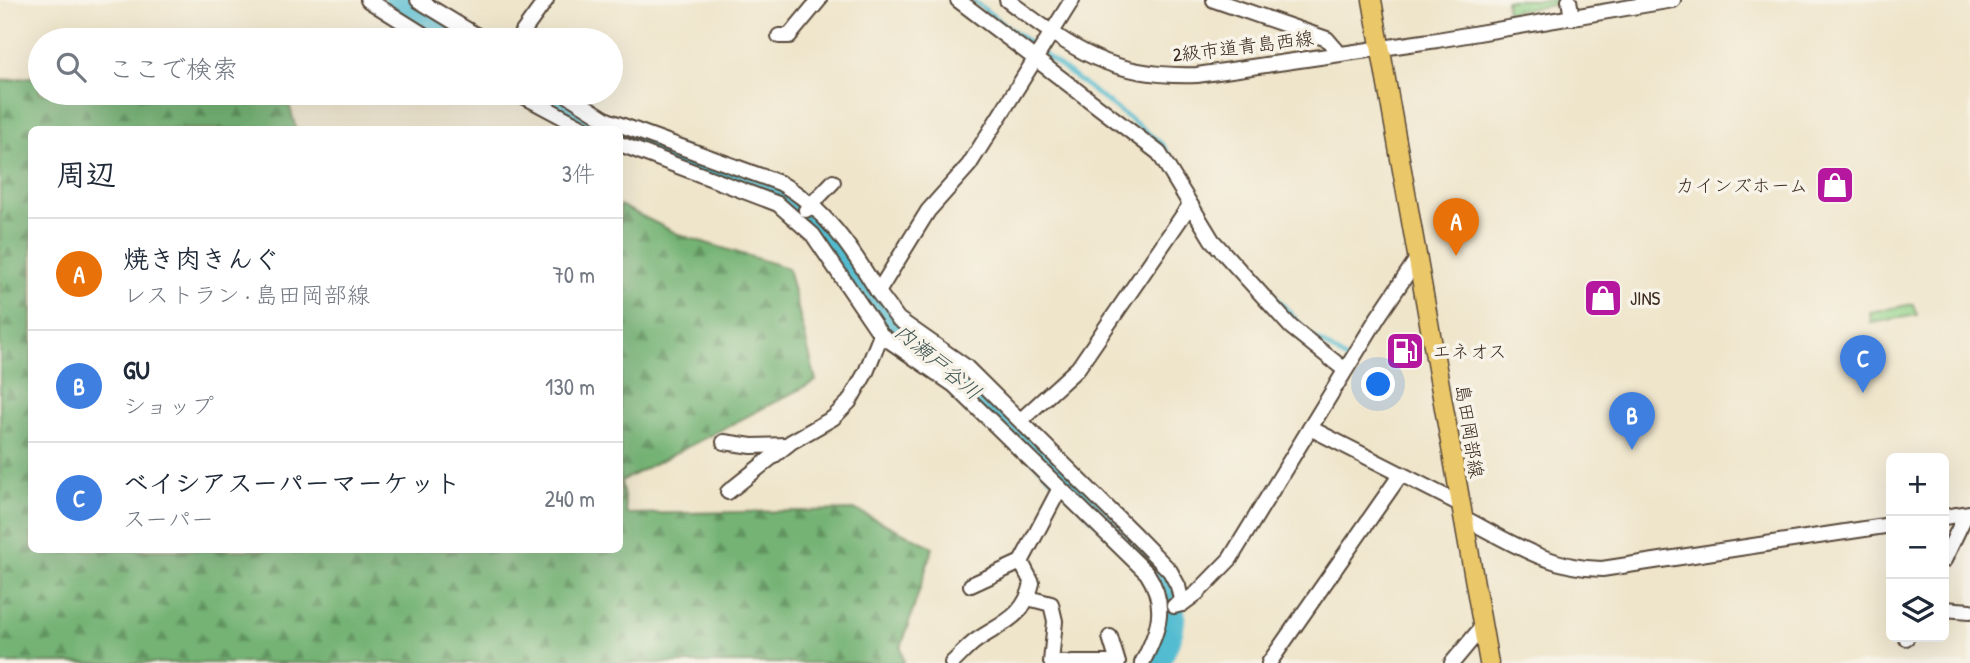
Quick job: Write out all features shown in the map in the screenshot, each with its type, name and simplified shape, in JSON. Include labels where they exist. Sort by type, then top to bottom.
[{"type":"main road","name":"島田岡部線","points":[[1372,0],[1489,663]]},
{"type":"street","points":[[368,0],[413,28]]},
{"type":"street","points":[[418,0],[464,28]]},
{"type":"street","points":[[526,28],[546,0]]},
{"type":"street","points":[[779,36],[789,36],[819,0]]},
{"type":"street","points":[[958,0],[1158,153],[1212,240],[1292,327],[1345,370]]},
{"type":"street","name":"2級市道青島西線","points":[[1007,0],[1088,56],[1159,76],[1197,75],[1673,0]]},
{"type":"street","points":[[878,292],[928,211],[969,166],[1072,0]]},
{"type":"street","points":[[1214,0],[1327,39],[1339,53]]},
{"type":"street","points":[[1570,0],[1572,18]]},
{"type":"street","points":[[540,105],[580,126]]},
{"type":"street","points":[[583,105],[607,120],[780,183],[811,205],[843,239],[898,319],[965,366],[1047,447],[1170,571],[1178,586],[1182,604]]},
{"type":"street","points":[[623,145],[772,202],[797,218],[827,252],[882,336],[954,385],[1147,573],[1156,586],[1162,608],[1158,630],[1142,663]]},
{"type":"street","points":[[797,218],[833,182]]},
{"type":"street","points":[[772,202],[780,183]]},
{"type":"street","points":[[1021,421],[1078,368],[1190,205]]},
{"type":"street","points":[[827,252],[843,239]]},
{"type":"street","points":[[1162,608],[1182,604],[1230,559],[1345,370],[1419,256]]},
{"type":"street","points":[[728,492],[787,445],[833,418],[849,402],[882,336],[898,319]]},
{"type":"street","points":[[1310,428],[1401,474],[1552,563],[1575,569],[1602,569],[1886,526]]},
{"type":"street","points":[[724,442],[752,446],[787,445]]},
{"type":"street","points":[[1032,461],[1047,447]]},
{"type":"street","points":[[1269,663],[1401,474]]},
{"type":"street","points":[[971,585],[1021,562],[1060,488]]},
{"type":"street","points":[[1949,516],[1968,513]]},
{"type":"street","points":[[1949,550],[1968,513]]},
{"type":"street","points":[[952,663],[977,640],[1009,622],[1028,598],[1032,583],[1021,562]]},
{"type":"street","points":[[1028,598],[1051,604],[1055,621],[1051,662]]},
{"type":"street","points":[[1949,609],[1970,611]]},
{"type":"street","points":[[1452,663],[1482,626]]},
{"type":"street","points":[[1110,637],[1118,663]]},
{"type":"street","points":[[1038,663],[1067,663]]},
{"type":"street","points":[[1073,663],[1108,663]]},
{"type":"green space","points":[[1506,0],[1559,0],[1560,4],[1507,12]]},
{"type":"green space","points":[[28,78],[28,105],[289,105],[295,126],[28,126],[28,553],[623,553],[623,492],[627,514],[856,510],[933,547],[901,648],[904,663],[0,663],[0,81]]},
{"type":"green space","points":[[623,206],[680,235],[788,268],[816,381],[623,480]]},
{"type":"green space","points":[[1914,304],[1917,315],[1871,323],[1870,312]]},
{"type":"waterway","name":"内瀬戸谷川","points":[[396,0],[441,28]]},
{"type":"waterway","points":[[972,0],[1163,145],[1174,164]]},
{"type":"waterway","name":"内瀬戸谷川","points":[[563,105],[597,126]]},
{"type":"waterway","name":"内瀬戸谷川","points":[[623,137],[767,189],[796,204],[822,227],[844,254],[883,318],[895,330],[958,374],[1158,570],[1170,595],[1173,617],[1169,638],[1157,663]]},
{"type":"waterway","points":[[1207,220],[1306,331]]},
{"type":"waterway","points":[[1313,336],[1347,360]]},
{"type":"place","name":"カインズホーム","points":[[1835,185]]},
{"type":"place","name":"焼き肉きんぐ","points":[[1456,256]]},
{"type":"place","name":"JINS","points":[[1603,298]]},
{"type":"place","name":"エネオス","points":[[1405,351]]},
{"type":"place","name":"ベイシアスーパーマーケット","points":[[1863,393]]},
{"type":"place","name":"GU","points":[[1632,450]]}]
